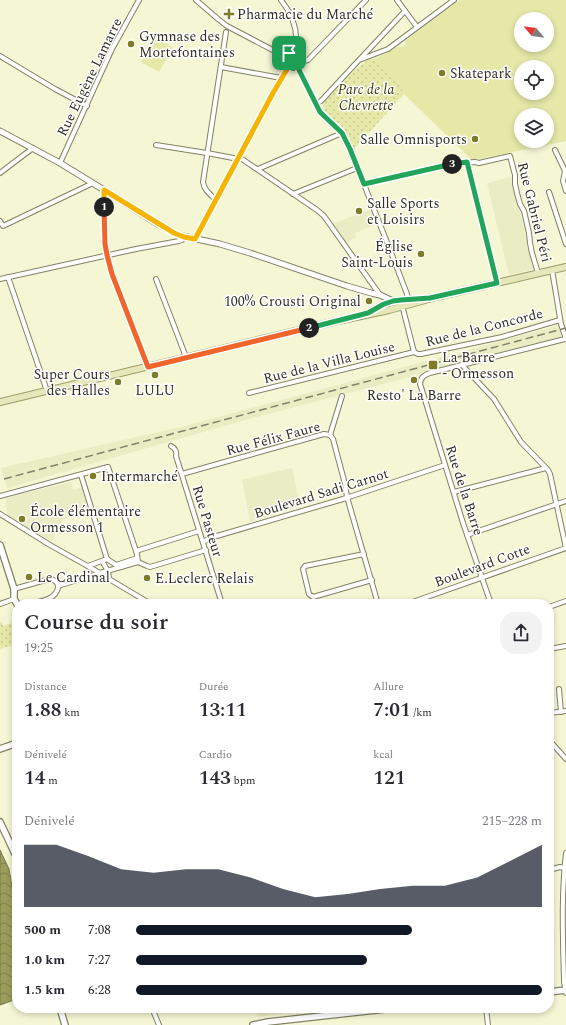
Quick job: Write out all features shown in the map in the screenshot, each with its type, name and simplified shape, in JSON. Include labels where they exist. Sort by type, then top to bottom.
[{"type":"main road","points":[[0,402],[368,313],[389,310],[405,303],[566,267]]},
{"type":"main road","points":[[368,313],[382,303],[393,301],[405,303]]},
{"type":"main road","points":[[0,545],[14,589],[15,599]]},
{"type":"main road","points":[[0,749],[12,745]]},
{"type":"main road","points":[[0,822],[12,847]]},
{"type":"main road","points":[[554,992],[566,991]]},
{"type":"main road","points":[[61,1013],[62,1025]]},
{"type":"main road","points":[[61,1013],[65,1025]]},
{"type":"main road","points":[[253,1025],[349,1013]]},
{"type":"street","name":"Rue Eugène Lamarre","points":[[60,163],[112,49],[139,0]]},
{"type":"street","points":[[196,0],[227,26],[286,57]]},
{"type":"street","points":[[281,0],[288,9],[294,22],[297,40],[295,51]]},
{"type":"street","points":[[302,60],[306,61],[309,59],[366,0]]},
{"type":"street","points":[[397,0],[417,27]]},
{"type":"street","points":[[359,60],[388,49],[454,0]]},
{"type":"street","points":[[316,104],[321,101],[405,11]]},
{"type":"street","points":[[216,200],[203,187],[203,182],[226,32]]},
{"type":"street","points":[[295,51],[300,53],[302,60],[298,67],[293,68],[286,62],[286,57],[290,52],[295,51]]},
{"type":"street","points":[[0,56],[86,106]]},
{"type":"street","points":[[195,239],[281,78],[289,66]]},
{"type":"street","points":[[221,67],[281,78]]},
{"type":"street","points":[[298,67],[316,104],[325,117],[342,133],[350,149],[405,288],[405,303],[414,352]]},
{"type":"street","points":[[0,131],[60,163],[174,233],[184,237],[220,244],[250,253],[393,301]]},
{"type":"street","points":[[258,169],[342,133]]},
{"type":"street","points":[[156,145],[239,158],[258,169],[324,216],[382,303],[389,310]]},
{"type":"street","points":[[0,173],[33,148]]},
{"type":"street","points":[[555,150],[565,171],[563,181],[566,191]]},
{"type":"street","name":"Rue Gabriel Péri","points":[[467,162],[479,163],[510,156],[515,175],[517,193],[524,211],[532,253],[538,273]]},
{"type":"street","points":[[364,184],[467,162],[497,283]]},
{"type":"street","points":[[293,194],[357,168]]},
{"type":"street","points":[[0,221],[3,226],[93,183]]},
{"type":"street","points":[[104,190],[104,226],[107,255],[112,274],[148,367]]},
{"type":"street","points":[[549,192],[566,244]]},
{"type":"street","points":[[0,279],[178,241],[182,240],[184,237]]},
{"type":"street","points":[[552,270],[560,320],[566,339],[462,364],[494,399],[521,442],[550,474],[566,548]]},
{"type":"street","points":[[8,277],[47,391]]},
{"type":"street","points":[[156,280],[186,357]]},
{"type":"street","name":"Rue de la Concorde","points":[[414,352],[421,354],[502,337],[560,320]]},
{"type":"street","name":"Rue de la Villa Louise","points":[[249,393],[414,352]]},
{"type":"street","name":"Rue de la Barre","points":[[462,364],[425,374],[420,381],[467,535],[489,599]]},
{"type":"street","points":[[330,435],[342,396]]},
{"type":"street","name":"Rue Félix Faure","points":[[182,474],[324,434],[330,435],[333,439],[347,498],[377,599]]},
{"type":"street","name":"Rue Pasteur","points":[[171,446],[175,449],[221,599]]},
{"type":"street","name":"Boulevard Sadi Carnot","points":[[203,542],[217,536],[347,498],[445,465]]},
{"type":"street","points":[[0,496],[108,467],[138,560],[150,567],[206,550]]},
{"type":"street","points":[[454,492],[546,468]]},
{"type":"street","points":[[81,475],[109,579]]},
{"type":"street","points":[[467,535],[566,501]]},
{"type":"street","points":[[0,514],[143,599]]},
{"type":"street","points":[[136,551],[199,531]]},
{"type":"street","name":"Boulevard Cotte","points":[[421,599],[566,548]]},
{"type":"street","points":[[364,554],[305,566],[303,569],[309,594],[313,597],[372,580]]},
{"type":"street","points":[[105,560],[116,567]]},
{"type":"street","points":[[89,567],[105,560]]},
{"type":"street","points":[[58,586],[138,560]]},
{"type":"street","points":[[89,567],[91,571],[89,576]]},
{"type":"street","points":[[14,589],[52,579],[58,586],[58,591],[54,596],[48,599]]},
{"type":"street","points":[[554,605],[566,601]]},
{"type":"street","points":[[0,604],[12,602]]},
{"type":"street","points":[[554,648],[566,646]]},
{"type":"street","points":[[559,689],[561,712]]},
{"type":"street","points":[[554,713],[566,711]]},
{"type":"street","points":[[554,745],[565,757],[566,764]]},
{"type":"street","points":[[566,853],[562,919],[564,982],[566,991]]},
{"type":"street","points":[[554,869],[560,867],[564,868]]},
{"type":"street","points":[[154,1013],[159,1025]]},
{"type":"street","points":[[487,1013],[488,1025]]},
{"type":"shaded area","points":[[511,177],[534,269],[509,275],[487,183]]},
{"type":"shaded area","points":[[371,209],[377,224],[355,233],[356,237],[345,244],[343,237],[333,224]]},
{"type":"shaded area","points":[[564,320],[566,320],[566,332],[560,332],[561,337],[245,420],[7,488],[1,468],[185,426],[556,326],[565,326]]},
{"type":"shaded area","points":[[292,468],[300,506],[250,522],[242,480]]},
{"type":"shaded area","points":[[71,482],[73,490],[83,487],[90,508],[68,511],[52,541],[7,516],[6,499]]},
{"type":"shaded area","points":[[256,1013],[289,1013],[257,1017]]},
{"type":"green space","points":[[460,0],[566,0],[566,141],[554,143],[554,108],[514,108],[514,148],[532,148],[472,160],[402,92],[403,87],[374,59],[397,47],[403,47],[406,44],[405,42]]},
{"type":"green space","points":[[154,37],[173,47],[159,72],[141,62]]},
{"type":"green space","name":"Parc de la Chevrette","points":[[369,59],[374,59],[403,87],[402,92],[404,94],[353,150],[344,129],[325,112],[323,103],[356,69]]},
{"type":"green space","points":[[2,622],[3,626],[12,623],[12,645],[0,649],[0,623]]},
{"type":"water","points":[[0,850],[9,869],[12,886],[12,1001],[0,1005]]},
{"type":"railway","points":[[4,479],[566,328]]},
{"type":"place","name":"Pharmacie du Marché","points":[[229,14]]},
{"type":"place","name":"Gymnase des Mortefontaines","points":[[131,44]]},
{"type":"place","name":"Skatepark","points":[[442,73]]},
{"type":"place","name":"Salle Omnisports","points":[[475,139]]},
{"type":"place","name":"Salle Sports et Loisirs","points":[[359,211]]},
{"type":"place","name":"Église Saint-Louis","points":[[421,254]]},
{"type":"place","name":"100% Crousti Original","points":[[369,301]]},
{"type":"place","name":"La Barre - Ormesson","points":[[433,365]]},
{"type":"place","name":"LULU","points":[[155,375]]},
{"type":"place","name":"Resto' La Barre","points":[[414,380]]},
{"type":"place","name":"Super Cours des Halles","points":[[118,382]]},
{"type":"place","name":"Intermarché","points":[[93,476]]},
{"type":"place","name":"École élémentaire Ormesson 1","points":[[22,519]]},
{"type":"place","name":"Le Cardinal","points":[[29,577]]},
{"type":"place","name":"E.Leclerc Relais","points":[[147,578]]},
{"type":"route","points":[[295,51],[300,53],[302,62],[298,67],[300,72],[320,112],[341,131],[364,184],[414,172],[467,162],[497,283],[430,298],[393,301],[368,313],[148,367],[112,274],[107,255],[104,226],[104,190],[174,233],[195,239],[289,66],[286,62],[286,57],[289,53],[295,51]]}]
